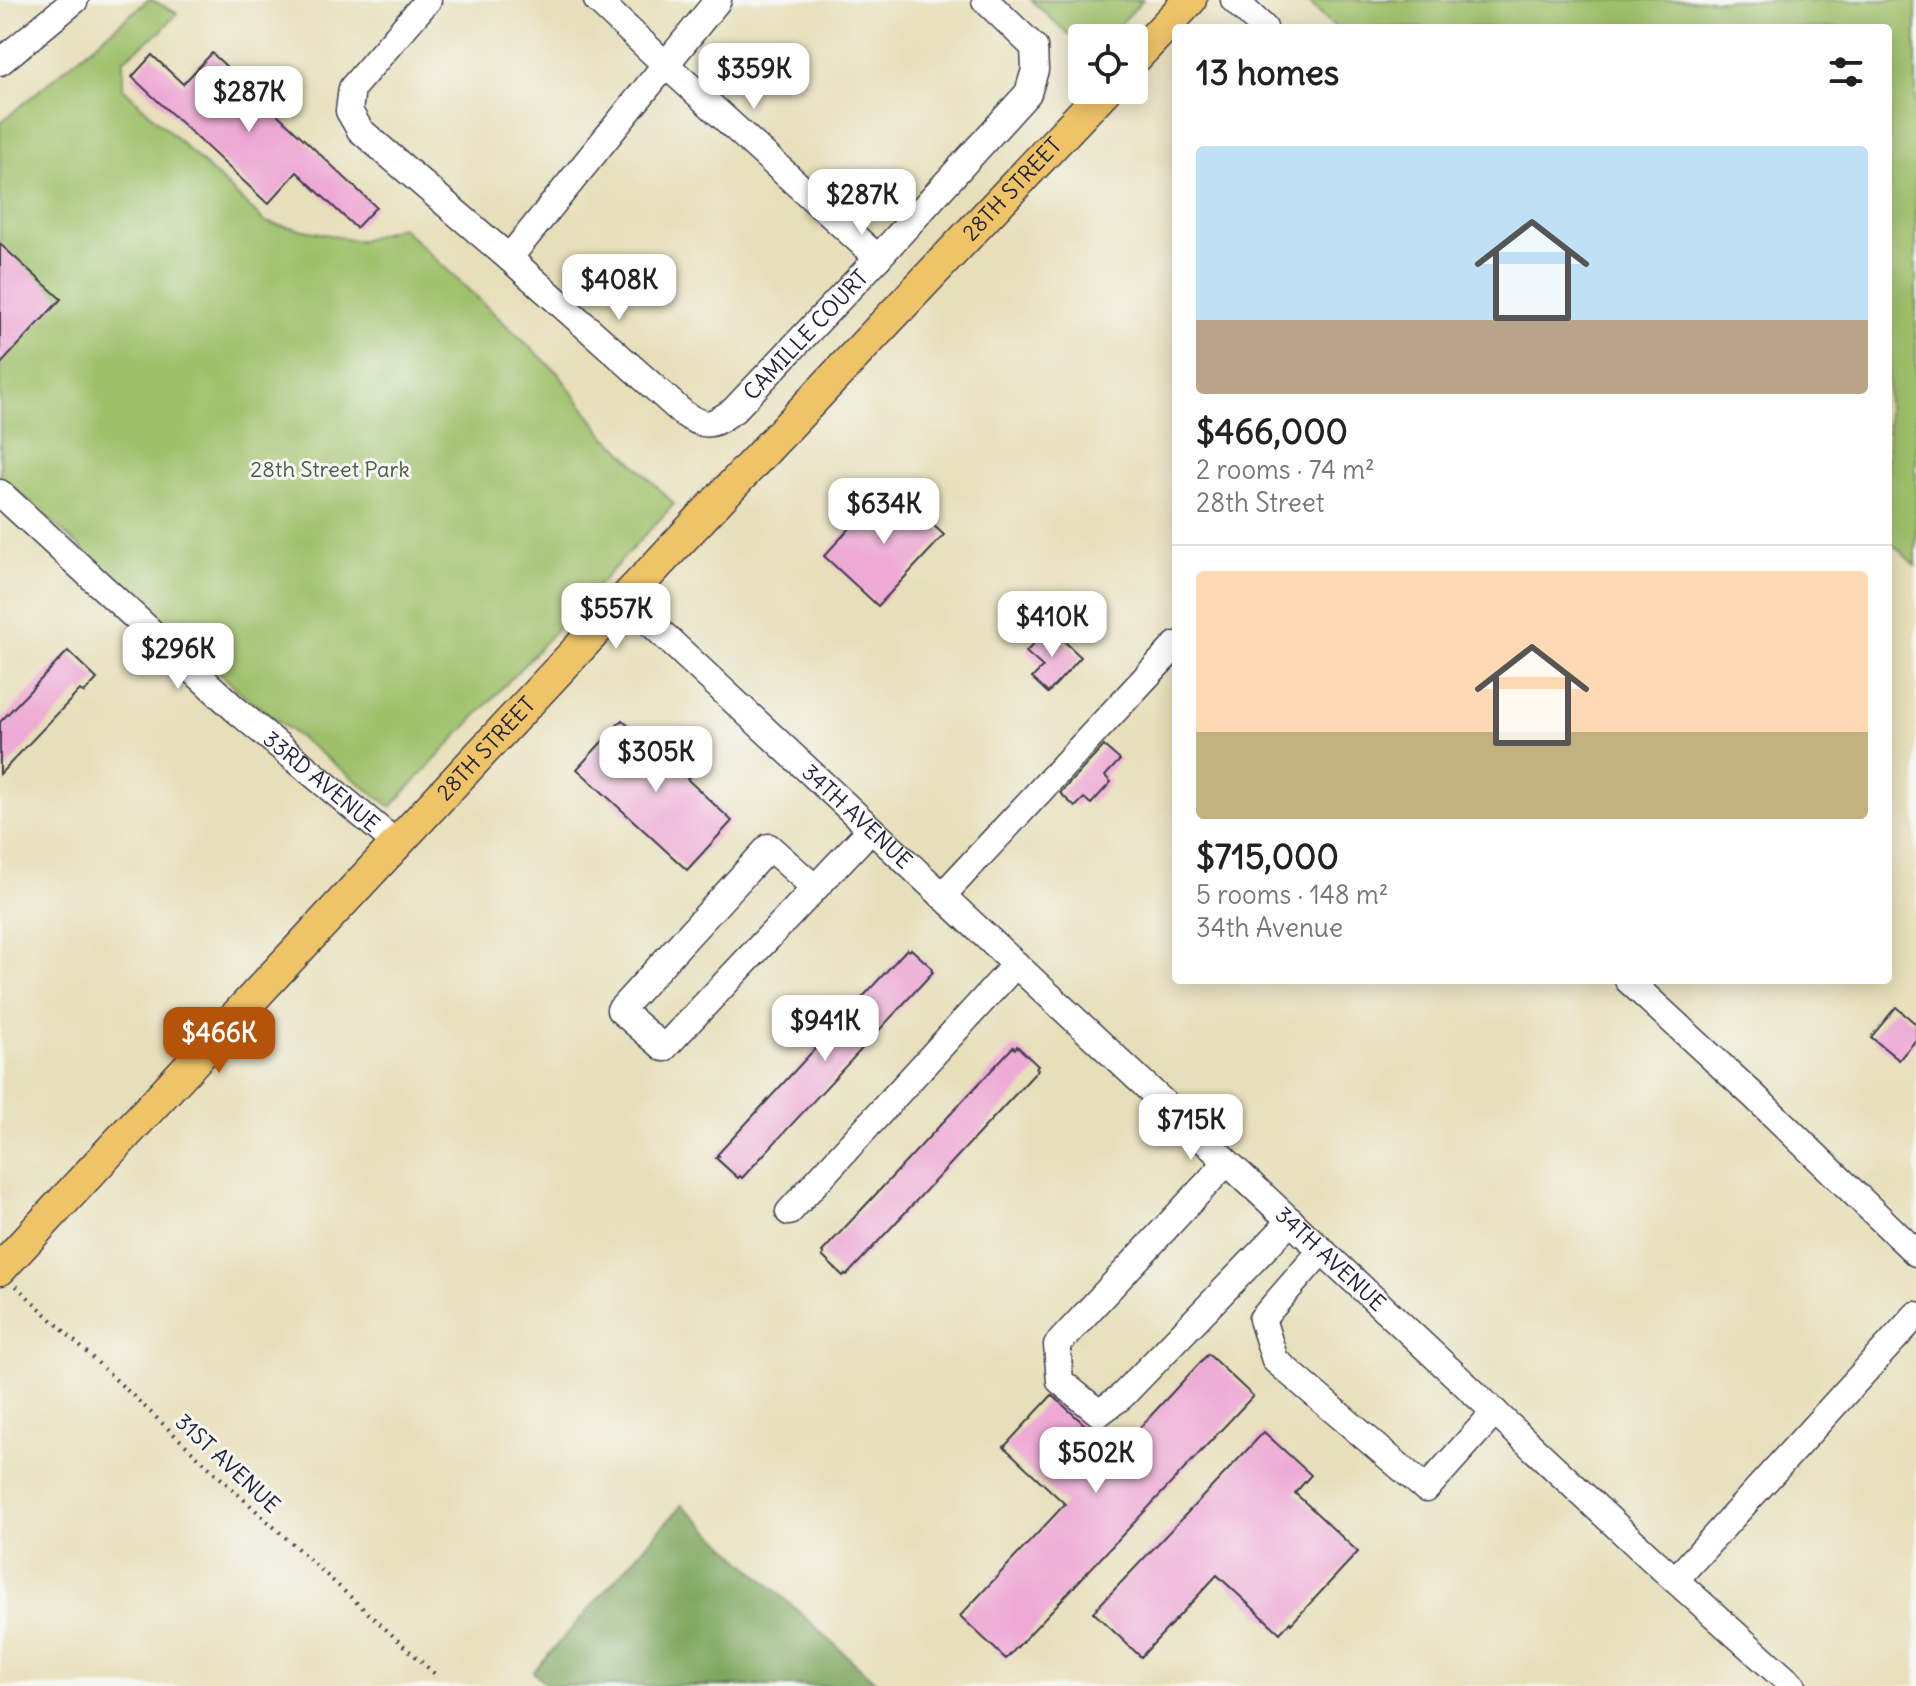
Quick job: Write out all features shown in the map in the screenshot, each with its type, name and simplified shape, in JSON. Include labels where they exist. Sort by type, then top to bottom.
[{"type":"main road","points":[[1148,44],[1190,0]]},
{"type":"main road","name":"28TH STREET","points":[[5,1275],[397,844],[1092,104]]},
{"type":"street","points":[[6,49],[75,0]]},
{"type":"street","name":"CAMILLE COURT","points":[[428,0],[352,88],[349,111],[360,130],[698,423],[715,423],[734,410],[1028,93],[1035,70],[1034,47],[985,0]]},
{"type":"street","points":[[597,0],[878,258]]},
{"type":"street","points":[[509,258],[718,0]]},
{"type":"street","points":[[1234,0],[1260,24]]},
{"type":"street","name":"33RD AVENUE","points":[[0,493],[235,709],[397,844]]},
{"type":"street","name":"34TH AVENUE","points":[[625,599],[1675,1580],[1793,1686]]},
{"type":"street","points":[[942,896],[1172,649]]},
{"type":"street","points":[[815,888],[769,847],[620,1010],[664,1048],[871,829]]},
{"type":"street","points":[[789,1212],[1016,964]]},
{"type":"street","points":[[1632,984],[1754,1096],[1916,1253]]},
{"type":"street","points":[[1227,1162],[1057,1345],[1060,1381],[1099,1413],[1122,1396],[1291,1221]]},
{"type":"street","points":[[1322,1250],[1262,1319],[1275,1360],[1426,1489],[1495,1412]]},
{"type":"street","points":[[1675,1580],[1916,1315]]},
{"type":"path","name":"31ST AVENUE","points":[[5,1275],[437,1676]]},
{"type":"green space","name":"28th Street Park","points":[[148,0],[177,13],[161,31],[123,60],[123,88],[265,222],[359,241],[401,227],[557,372],[606,437],[674,504],[391,807],[245,696],[0,475],[0,123]]},
{"type":"green space","points":[[1031,0],[1143,0],[1120,24],[1068,24],[1068,34]]},
{"type":"green space","points":[[1306,0],[1916,0],[1916,566],[1892,544],[1892,24],[1332,24]]},
{"type":"green space","points":[[682,1505],[880,1686],[548,1686],[533,1672]]},
{"type":"building","points":[[212,53],[376,207],[356,228],[297,172],[268,204],[132,77],[152,55],[183,84]]},
{"type":"building","points":[[0,244],[61,299],[0,365]]},
{"type":"building","points":[[890,485],[944,535],[878,606],[824,556]]},
{"type":"building","points":[[1049,627],[1081,657],[1048,693],[1032,678],[1043,667],[1026,652]]},
{"type":"building","points":[[68,651],[97,679],[84,693],[80,690],[0,774],[0,722]]},
{"type":"building","points":[[622,720],[674,768],[690,751],[702,762],[687,779],[732,821],[687,870],[577,769]]},
{"type":"building","points":[[1104,746],[1120,760],[1105,776],[1111,782],[1091,804],[1084,798],[1075,807],[1060,793]]},
{"type":"building","points":[[907,949],[911,949],[933,972],[742,1178],[738,1178],[716,1158],[717,1155]]},
{"type":"building","points":[[1896,1007],[1916,1024],[1916,1040],[1899,1060],[1871,1037]]},
{"type":"building","points":[[1017,1046],[1038,1066],[1038,1070],[843,1276],[822,1256],[822,1252]]},
{"type":"building","points":[[1208,1354],[1253,1396],[1006,1659],[960,1616],[1065,1504],[1004,1447],[1052,1395],[1116,1453]]},
{"type":"building","points":[[1264,1432],[1311,1475],[1295,1493],[1358,1552],[1280,1633],[1217,1575],[1141,1657],[1093,1612]]}]
